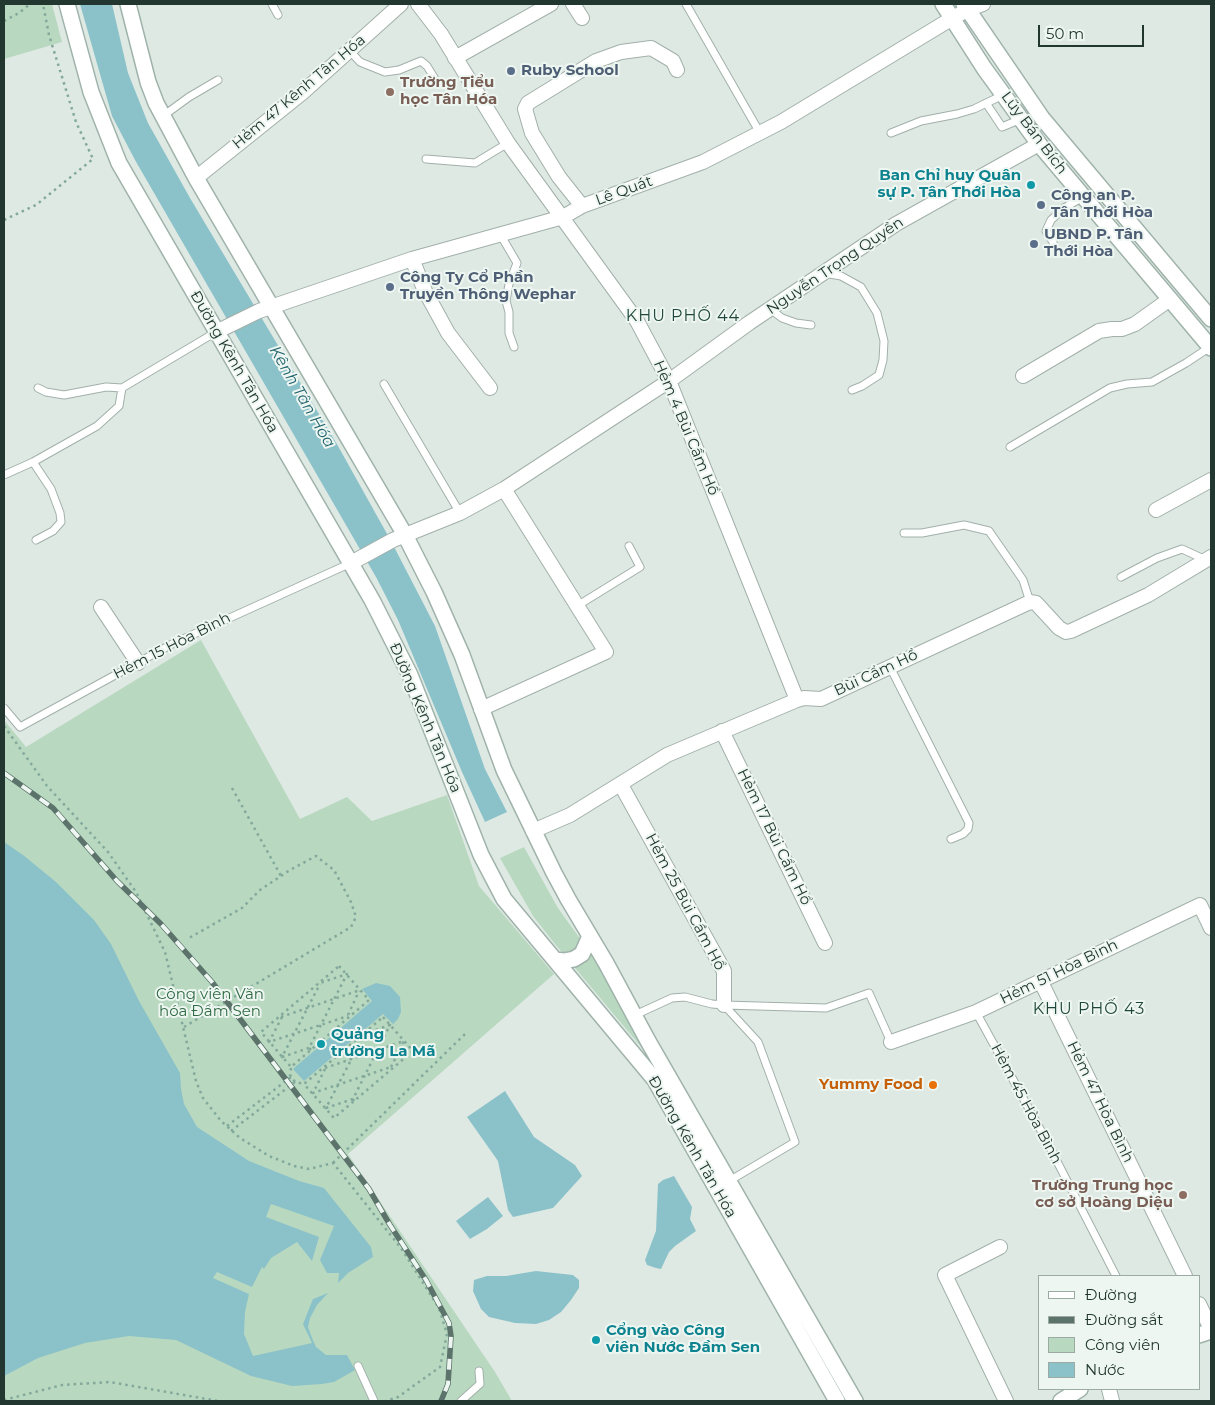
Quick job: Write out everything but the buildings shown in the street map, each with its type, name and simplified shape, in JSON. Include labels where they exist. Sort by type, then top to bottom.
[{"type":"street","name":"Đường Kênh Tân Hóa","points":[[67,4],[91,92],[119,163],[221,329],[356,560],[372,600],[410,675],[481,855],[504,899],[655,1080],[837,1401]]},
{"type":"street","name":"Đường Kênh Tân Hóa","points":[[128,4],[148,82],[163,116],[265,309],[399,537],[434,592],[462,655],[504,770],[568,899],[854,1401]]},
{"type":"street","name":"Hẻm 47 Kênh Tân Hóa","points":[[196,178],[302,93],[401,4]]},
{"type":"street","name":"Hẻm 4 Bùi Cầm Hổ","points":[[418,4],[441,34],[508,143],[637,321],[669,380],[797,700]]},
{"type":"street","points":[[455,58],[550,4]]},
{"type":"street","points":[[573,4],[582,18]]},
{"type":"street","name":"Lũy Bán Bích","points":[[943,4],[951,19],[1039,144],[1211,348]]},
{"type":"street","name":"Lê Quát","points":[[221,329],[265,309],[412,259],[563,217],[582,206],[703,162],[781,122],[951,19],[965,7],[983,4]]},
{"type":"street","name":"Lũy Bán Bích","points":[[965,7],[1042,118],[1211,320]]},
{"type":"street","points":[[582,206],[559,176],[532,133],[525,110],[528,103],[596,61],[621,52],[651,48],[673,61],[676,70]]},
{"type":"street","name":"Nguyễn Trọng Quyền","points":[[356,560],[399,537],[460,513],[504,490],[669,380],[896,224],[1039,144]]},
{"type":"street","points":[[412,259],[425,292],[448,333],[490,388]]},
{"type":"street","points":[[1023,376],[1100,331],[1112,328],[1122,329],[1135,324],[1170,299]]},
{"type":"street","points":[[1156,510],[1211,480]]},
{"type":"street","points":[[481,709],[606,652],[504,490]]},
{"type":"street","points":[[1030,602],[1036,603],[1059,628],[1066,632],[1071,631],[1148,595],[1209,559]]},
{"type":"street","name":"Bùi Cẩm Hổ","points":[[533,831],[570,815],[667,755],[722,730],[797,700],[804,698],[821,699],[1030,602]]},
{"type":"street","points":[[101,607],[138,662]]},
{"type":"street","name":"Hẻm 17 Bùi Cẩm Hổ","points":[[722,730],[825,943]]},
{"type":"street","name":"Hẻm 25 Bùi Cầm Hổ","points":[[621,785],[724,970],[724,1005]]},
{"type":"street","name":"Hẻm 51 Hòa Bình","points":[[891,1042],[976,1012],[1200,905],[1211,928]]},
{"type":"street","points":[[555,960],[574,959],[582,954],[590,936]]},
{"type":"street","name":"Hẻm 47 Hòa Bình","points":[[1040,982],[1185,1275]]},
{"type":"street","points":[[1000,1247],[945,1275],[1006,1401]]},
{"type":"street","points":[[1200,1306],[1211,1330]]},
{"type":"street","points":[[1061,1401],[1078,1390]]},
{"type":"lane","points":[[272,4],[278,15]]},
{"type":"lane","points":[[686,4],[760,133]]},
{"type":"lane","points":[[349,50],[360,62],[385,72],[399,70],[421,60],[435,79]]},
{"type":"lane","points":[[163,116],[189,97],[218,80]]},
{"type":"lane","points":[[891,133],[921,121],[958,114],[1004,94]]},
{"type":"lane","points":[[986,103],[1002,127],[1021,119]]},
{"type":"lane","points":[[426,159],[475,163],[508,143]]},
{"type":"lane","points":[[1052,242],[1046,231],[1051,220],[1064,208],[1084,196]]},
{"type":"lane","points":[[500,234],[517,263],[509,284],[506,301],[509,312],[509,333],[514,347]]},
{"type":"lane","points":[[823,273],[841,276],[861,287],[877,313],[884,341],[883,360],[879,374],[862,386],[852,390]]},
{"type":"lane","points":[[770,309],[782,318],[810,326]]},
{"type":"lane","points":[[38,388],[46,392],[64,395],[106,387],[122,388],[221,329]]},
{"type":"lane","points":[[1010,448],[1110,388],[1127,384],[1152,382],[1211,348]]},
{"type":"lane","points":[[384,384],[460,513]]},
{"type":"lane","points":[[4,475],[33,462],[98,426],[119,406],[122,388]]},
{"type":"lane","points":[[33,462],[51,489],[60,513],[61,522],[53,531],[36,540]]},
{"type":"lane","points":[[904,533],[922,533],[964,525],[989,531],[1023,580],[1030,602]]},
{"type":"lane","points":[[577,606],[640,567],[629,546]]},
{"type":"lane","points":[[1121,577],[1157,558],[1182,549],[1209,559]]},
{"type":"lane","name":"Hẻm 15 Hòa Bình","points":[[4,708],[20,727],[172,644],[356,560]]},
{"type":"lane","points":[[890,667],[969,823],[968,829],[963,834],[951,839]]},
{"type":"lane","points":[[634,1015],[672,998],[685,997],[724,1005],[826,1008],[869,992],[891,1042]]},
{"type":"lane","points":[[724,1005],[758,1042],[795,1142],[729,1181]]},
{"type":"lane","name":"Hẻm 45 Hòa Bình","points":[[976,1012],[1045,1138],[1115,1275]]},
{"type":"lane","points":[[358,1366],[374,1401]]},
{"type":"lane","points":[[461,1401],[480,1384],[478,1372]]},
{"type":"path","points":[[4,21],[19,13],[30,4]]},
{"type":"path","points":[[4,220],[36,205],[93,159],[76,122],[50,35],[43,4]]},
{"type":"path","points":[[4,726],[47,786],[108,852],[136,892],[165,952],[196,1081],[203,1098],[221,1121],[240,1138],[269,1156],[294,1166],[309,1169],[333,1163],[466,1033]]},
{"type":"path","points":[[232,788],[281,876]]},
{"type":"path","points":[[184,1027],[351,927],[356,917],[334,870],[316,856],[260,890],[242,908],[189,938]]},
{"type":"path","points":[[291,1067],[261,1032],[339,966],[369,1000],[348,1016],[291,1067],[290,1075],[295,1082],[304,1084],[334,1118],[413,1051],[383,1017],[304,1084]]},
{"type":"path","points":[[282,1057],[320,983],[347,974]]},
{"type":"path","points":[[310,1049],[347,974]]},
{"type":"path","points":[[269,1042],[281,1017],[360,990]]},
{"type":"path","points":[[269,1042],[348,1016],[360,990]]},
{"type":"path","points":[[326,1108],[364,1034],[390,1025]]},
{"type":"path","points":[[326,1108],[353,1100],[390,1025]]},
{"type":"path","points":[[313,1093],[325,1068],[404,1041]]},
{"type":"path","points":[[313,1093],[392,1068],[404,1041]]},
{"type":"path","points":[[282,1057],[310,1049]]},
{"type":"path","points":[[227,1126],[291,1077]]},
{"type":"path","points":[[231,1130],[295,1082]]},
{"type":"path","points":[[333,1163],[401,1248],[439,1308],[447,1334],[440,1366],[398,1397],[386,1401]]},
{"type":"path","points":[[4,1400],[62,1384],[110,1382],[218,1401]]},
{"type":"green space","points":[[4,4],[52,4],[62,42],[4,59]]},
{"type":"green space","name":"Công viên Văn hóa Đầm Sen","points":[[201,640],[300,819],[347,797],[372,821],[447,795],[479,886],[554,974],[348,1154],[495,1372],[512,1401],[4,1401],[4,720],[26,747]]},
{"type":"green space","points":[[524,847],[558,908],[635,1015],[647,1054],[533,916],[500,858]]},
{"type":"water","name":"Kênh Tân Hóa","points":[[80,4],[112,4],[128,73],[148,123],[190,198],[338,446],[391,541],[435,626],[485,769],[507,812],[485,822],[398,620],[376,577],[135,160],[112,116]]},
{"type":"water","points":[[4,842],[56,882],[94,920],[111,944],[139,1001],[180,1073],[184,1104],[197,1127],[249,1161],[299,1181],[324,1188],[371,1247],[373,1257],[348,1273],[338,1283],[339,1273],[327,1273],[320,1260],[334,1226],[271,1204],[266,1217],[319,1237],[312,1261],[297,1242],[271,1258],[264,1269],[262,1267],[252,1287],[217,1272],[213,1278],[249,1294],[245,1312],[244,1334],[253,1356],[312,1343],[303,1324],[313,1299],[328,1293],[317,1305],[310,1318],[308,1327],[316,1347],[326,1355],[347,1355],[355,1370],[334,1382],[292,1386],[251,1376],[176,1340],[129,1336],[85,1343],[38,1358],[4,1376]]},
{"type":"water","points":[[376,983],[390,986],[400,997],[401,1012],[398,1019],[393,1024],[383,1014],[304,1081],[293,1069],[372,1001],[362,989]]},
{"type":"water","points":[[505,1091],[534,1137],[575,1165],[582,1176],[553,1208],[513,1217],[508,1210],[498,1161],[467,1117]]},
{"type":"water","points":[[674,1176],[692,1207],[690,1219],[696,1231],[669,1252],[661,1269],[647,1265],[645,1260],[656,1231],[658,1184]]},
{"type":"water","points":[[488,1197],[503,1216],[487,1229],[470,1239],[456,1221]]},
{"type":"water","points":[[536,1271],[573,1275],[579,1280],[579,1288],[561,1312],[549,1320],[536,1324],[515,1323],[489,1317],[481,1309],[473,1291],[474,1280],[487,1276],[506,1276]]},
{"type":"railway","points":[[4,773],[53,808],[117,881],[161,924],[212,982],[369,1189],[426,1280],[449,1323],[451,1336],[448,1384],[441,1401]]},
{"type":"place","name":"Ruby School","points":[[511,71]]},
{"type":"place","name":"Trường Tiểu học Tân Hóa","points":[[390,92]]},
{"type":"place","name":"Ban Chỉ huy Quân sự P. Tân Thới Hòa","points":[[1031,185]]},
{"type":"place","name":"Công an P. Tân Thới Hòa","points":[[1041,205]]},
{"type":"place","name":"UBND P. Tân Thới Hòa","points":[[1034,244]]},
{"type":"place","name":"Công Ty Cổ Phần Truyền Thông Wephar","points":[[390,287]]},
{"type":"place","name":"Quảng trường La Mã","points":[[321,1044]]},
{"type":"place","name":"Yummy Food","points":[[933,1085]]},
{"type":"place","name":"Trường Trung học cơ sở Hoàng Diệu","points":[[1183,1195]]},
{"type":"place","name":"Cổng vào Công viên Nước Đầm Sen","points":[[596,1340]]},
{"type":"district","name":"KHU PHỐ 44","points":[[683,316]]},
{"type":"district","name":"KHU PHỐ 43","points":[[1089,1009]]}]
